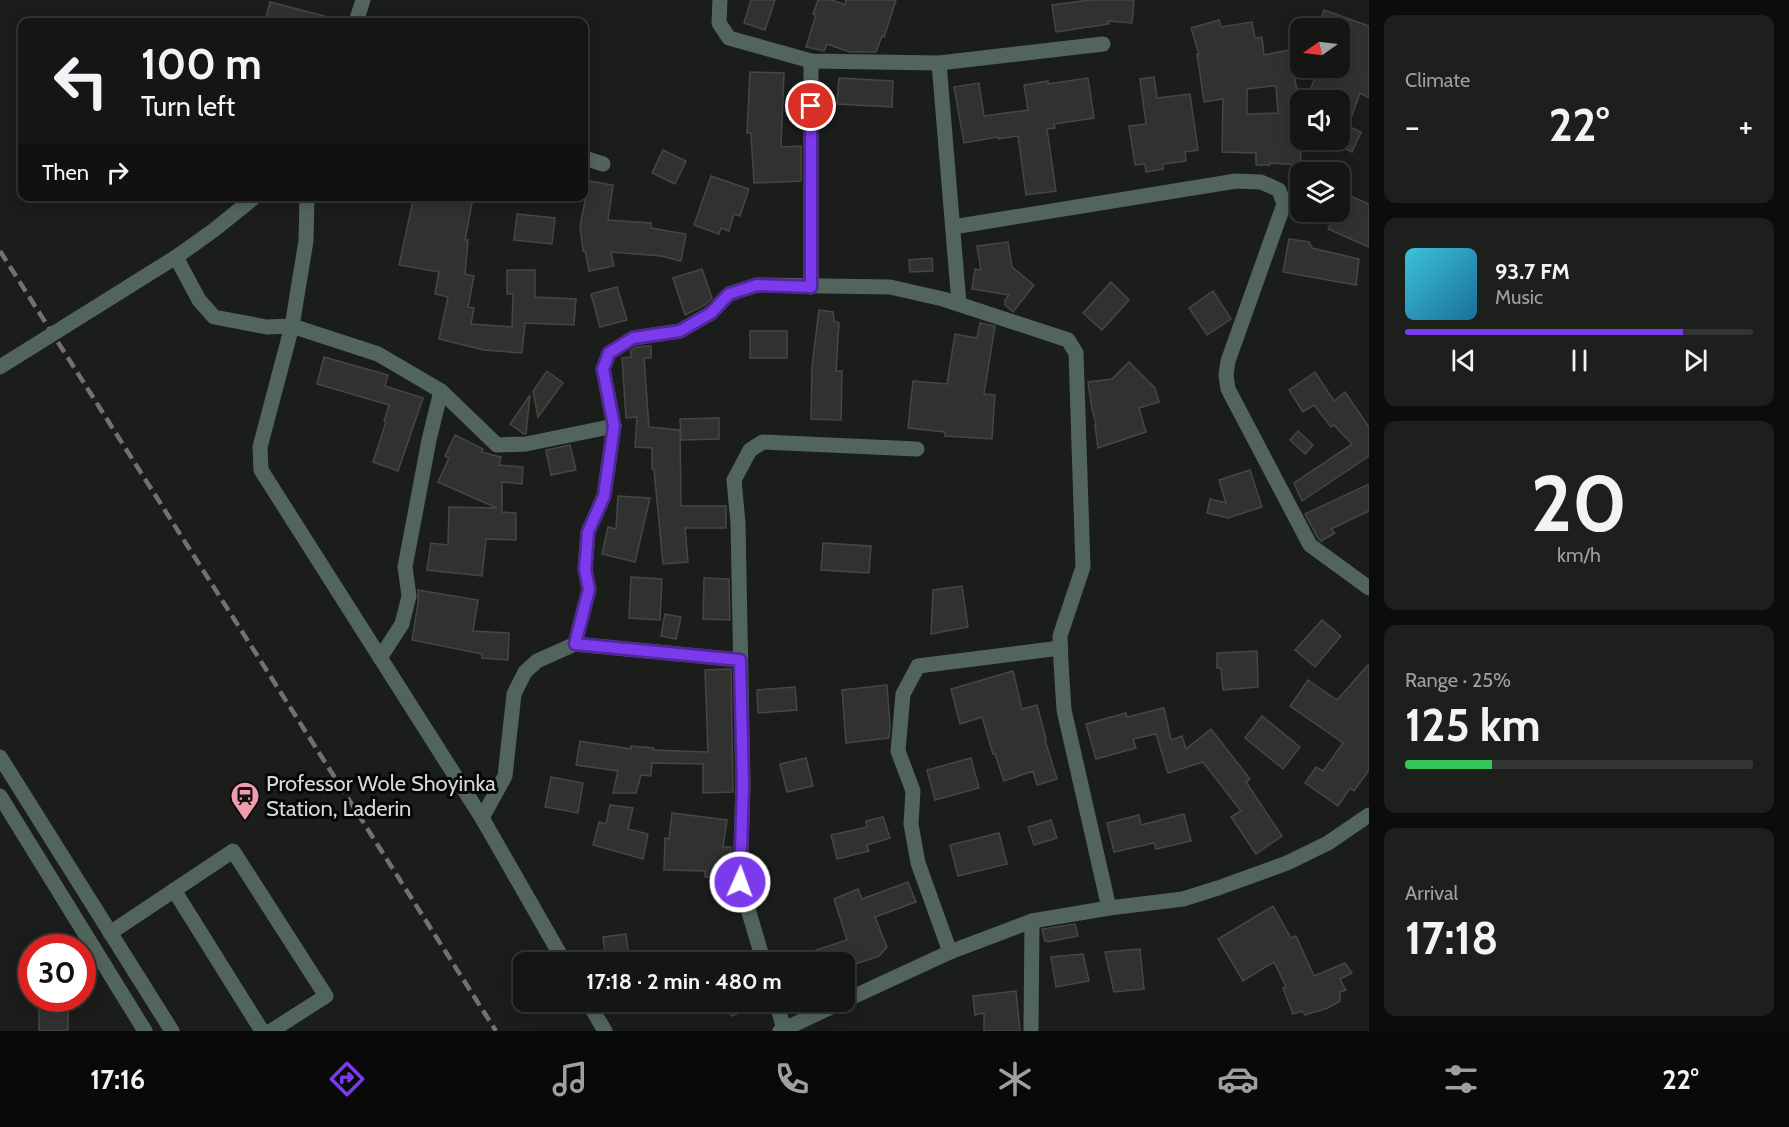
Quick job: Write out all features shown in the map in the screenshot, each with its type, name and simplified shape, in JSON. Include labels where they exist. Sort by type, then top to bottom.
[{"type":"street","points":[[357,18],[363,0]]},
{"type":"street","points":[[720,0],[719,23],[729,38],[811,61],[939,63],[1102,44]]},
{"type":"street","points":[[811,61],[811,287]]},
{"type":"street","points":[[939,63],[959,304]]},
{"type":"street","points":[[588,159],[603,164]]},
{"type":"street","points":[[953,227],[1236,181],[1261,182],[1279,190],[1284,204],[1228,361],[1226,375],[1228,389],[1310,545],[1369,588]]},
{"type":"street","points":[[0,368],[176,257],[250,201]]},
{"type":"street","points":[[307,201],[306,241],[292,326],[260,447],[261,470],[482,818],[560,952]]},
{"type":"street","points":[[176,257],[198,300],[214,316],[267,327],[292,326],[378,354],[441,391],[497,445],[526,444],[614,426]]},
{"type":"street","points":[[575,644],[589,589],[585,570],[588,532],[604,496],[614,426],[603,369],[609,353],[633,338],[680,331],[711,313],[729,294],[757,285],[890,287],[959,304],[1068,340],[1076,352],[1083,567],[1060,636],[1064,710],[1108,908]]},
{"type":"street","points":[[380,658],[402,624],[409,596],[405,567],[429,440],[441,391]]},
{"type":"street","points":[[761,952],[740,882],[743,785],[738,523],[734,480],[750,450],[764,442],[917,448]]},
{"type":"street","points":[[482,818],[505,776],[514,694],[525,672],[537,661],[575,644],[740,660]]},
{"type":"street","points":[[950,952],[918,863],[911,824],[913,791],[898,751],[903,694],[918,666],[1060,648]]},
{"type":"street","points":[[0,757],[172,1031]]},
{"type":"street","points":[[18,786],[0,796],[145,1031]]},
{"type":"street","points":[[855,997],[950,952],[1032,921],[1108,908],[1183,899],[1218,888],[1287,862],[1328,843],[1369,815]]},
{"type":"street","points":[[110,933],[233,851],[326,996],[271,1031]]},
{"type":"street","points":[[174,890],[262,1031]]},
{"type":"street","points":[[1031,1031],[1032,921]]},
{"type":"street","points":[[594,1012],[604,1031]]},
{"type":"street","points":[[778,1012],[782,1030],[822,1012]]},
{"type":"building","points":[[751,0],[775,0],[765,30],[744,23]]},
{"type":"building","points":[[818,0],[832,0],[845,5],[846,0],[896,0],[884,37],[882,36],[876,52],[850,52],[827,44],[824,51],[806,47]]},
{"type":"building","points":[[1090,0],[1134,0],[1132,23],[1108,21],[1109,24],[1056,32],[1052,5]]},
{"type":"building","points":[[270,2],[332,18],[266,18]]},
{"type":"building","points":[[1324,10],[1346,18],[1321,18]]},
{"type":"building","points":[[1350,19],[1369,26],[1369,98],[1360,93],[1350,120],[1350,90],[1310,90],[1315,78],[1350,78]]},
{"type":"building","points":[[1219,20],[1221,27],[1252,22],[1255,38],[1262,37],[1264,55],[1289,50],[1290,78],[1295,78],[1297,90],[1290,90],[1290,150],[1301,150],[1300,162],[1256,165],[1256,153],[1222,152],[1223,99],[1204,102],[1197,54],[1199,54],[1191,28]],"holes":[[[1276,86],[1278,113],[1247,114],[1247,89]]]},
{"type":"building","points":[[750,72],[784,73],[781,147],[801,146],[801,181],[754,183],[751,133],[747,133]]},
{"type":"building","points":[[1154,77],[1157,98],[1190,94],[1198,150],[1185,152],[1186,161],[1163,164],[1163,169],[1146,172],[1145,164],[1135,165],[1129,126],[1146,124],[1140,79]]},
{"type":"building","points":[[839,78],[893,81],[892,107],[837,104]]},
{"type":"building","points":[[1088,78],[1094,118],[1054,124],[1055,128],[1047,129],[1056,191],[1026,195],[1018,136],[964,143],[954,87],[979,83],[984,116],[1028,110],[1024,85]]},
{"type":"building","points":[[1350,127],[1361,132],[1352,152],[1348,150],[1350,150]]},
{"type":"building","points":[[663,150],[686,161],[675,184],[652,173]]},
{"type":"building","points":[[711,176],[749,189],[740,216],[734,214],[729,231],[721,228],[719,234],[694,225]]},
{"type":"building","points":[[589,181],[613,185],[608,220],[651,223],[651,228],[686,234],[681,261],[661,256],[611,252],[614,266],[589,271],[585,251],[583,251],[580,226],[585,201],[588,201]]},
{"type":"building","points":[[1350,196],[1369,204],[1369,247],[1328,229],[1331,222],[1350,222]]},
{"type":"building","points":[[413,201],[472,203],[465,240],[468,240],[465,274],[474,276],[468,307],[474,308],[471,324],[512,327],[513,294],[507,294],[507,270],[535,270],[535,297],[576,299],[574,325],[525,323],[522,353],[484,350],[439,339],[448,297],[435,294],[439,272],[399,265]]},
{"type":"building","points":[[517,214],[555,218],[552,244],[514,240]]},
{"type":"building","points":[[1289,239],[1309,242],[1312,248],[1359,259],[1356,285],[1283,272]]},
{"type":"building","points":[[1008,242],[1012,267],[1034,285],[1013,312],[1005,305],[1005,300],[1009,295],[972,289],[975,269],[981,270],[977,246]]},
{"type":"building","points":[[932,258],[933,271],[910,272],[909,260]]},
{"type":"building","points":[[702,269],[712,298],[705,305],[685,315],[673,278]]},
{"type":"building","points":[[1111,282],[1129,300],[1102,330],[1083,313]]},
{"type":"building","points":[[617,287],[627,320],[600,327],[591,294]]},
{"type":"building","points":[[1213,291],[1231,319],[1207,335],[1189,308]]},
{"type":"building","points":[[819,310],[833,312],[834,321],[839,323],[836,371],[842,371],[841,420],[811,419],[812,366]]},
{"type":"building","points":[[980,323],[995,326],[984,394],[995,395],[992,439],[945,436],[945,432],[908,428],[913,381],[947,384],[955,334],[977,338]]},
{"type":"building","points":[[750,331],[787,331],[787,358],[750,358]]},
{"type":"building","points":[[651,346],[651,358],[644,358],[649,427],[680,430],[681,506],[726,506],[726,528],[685,528],[688,562],[663,564],[654,469],[652,469],[652,448],[635,447],[637,417],[626,418],[622,358],[632,357],[630,351],[636,347]]},
{"type":"building","points":[[324,357],[388,375],[385,386],[423,398],[398,471],[373,462],[389,405],[317,384]]},
{"type":"building","points":[[1129,362],[1155,388],[1159,402],[1139,408],[1146,432],[1098,448],[1088,382],[1112,379]]},
{"type":"building","points":[[547,371],[563,383],[538,417],[533,391]]},
{"type":"building","points":[[1315,372],[1334,401],[1345,392],[1369,427],[1369,456],[1302,501],[1294,483],[1352,444],[1334,425],[1331,427],[1314,405],[1303,412],[1289,390]]},
{"type":"building","points":[[530,395],[526,434],[524,434],[510,424]]},
{"type":"building","points":[[719,418],[719,439],[681,440],[680,419]]},
{"type":"building","points":[[1298,431],[1313,445],[1305,454],[1290,440]]},
{"type":"building","points":[[455,435],[483,449],[481,452],[501,457],[499,465],[523,467],[522,484],[502,482],[502,512],[516,513],[516,540],[486,539],[482,576],[427,570],[431,543],[448,545],[449,507],[497,508],[438,482],[449,458],[445,456]]},
{"type":"building","points":[[570,445],[576,470],[551,475],[546,450]]},
{"type":"building","points":[[1250,470],[1262,507],[1228,518],[1207,513],[1210,499],[1226,503],[1219,480]]},
{"type":"building","points":[[1369,484],[1369,511],[1331,529],[1335,533],[1321,541],[1305,514]]},
{"type":"building","points":[[618,496],[650,498],[635,562],[602,554],[608,527],[616,529]]},
{"type":"building","points":[[823,543],[871,546],[869,573],[821,570]]},
{"type":"building","points":[[631,577],[662,579],[660,620],[629,618]]},
{"type":"building","points":[[704,578],[729,579],[730,620],[703,619]]},
{"type":"building","points":[[962,586],[968,627],[931,634],[933,590]]},
{"type":"building","points":[[418,590],[478,600],[473,631],[509,633],[508,660],[482,658],[482,654],[412,640]]},
{"type":"building","points":[[665,614],[681,617],[676,639],[661,636]]},
{"type":"building","points":[[1322,620],[1341,636],[1315,667],[1295,650]]},
{"type":"building","points":[[1257,651],[1258,687],[1223,690],[1221,668],[1217,668],[1217,653]]},
{"type":"building","points":[[1369,664],[1369,770],[1354,791],[1350,788],[1338,806],[1305,783],[1316,767],[1323,771],[1343,743],[1290,706],[1308,680],[1337,700]]},
{"type":"building","points":[[731,669],[733,792],[703,793],[703,764],[652,763],[651,776],[641,775],[636,793],[613,793],[618,771],[576,765],[580,741],[631,749],[631,746],[654,748],[653,750],[708,752],[705,670]]},
{"type":"building","points":[[1013,671],[1022,709],[1037,705],[1057,779],[1037,785],[1033,771],[1004,781],[982,717],[960,724],[951,689]]},
{"type":"building","points":[[887,685],[889,738],[846,743],[842,690]]},
{"type":"building","points":[[795,687],[797,710],[758,713],[757,690]]},
{"type":"building","points":[[1164,708],[1171,740],[1182,736],[1186,749],[1211,729],[1250,779],[1246,782],[1282,836],[1256,854],[1231,817],[1241,811],[1203,762],[1168,773],[1156,734],[1133,739],[1136,748],[1096,759],[1086,724],[1126,713],[1127,717]]},
{"type":"building","points":[[1262,716],[1300,747],[1283,769],[1245,738]]},
{"type":"building","points":[[806,758],[813,786],[787,792],[780,764]]},
{"type":"building","points":[[971,758],[979,788],[935,800],[927,770]]},
{"type":"building","points":[[551,777],[583,783],[578,813],[545,807]]},
{"type":"building","points":[[610,805],[633,808],[628,829],[648,834],[643,859],[593,845],[599,822],[606,824]]},
{"type":"building","points":[[672,813],[727,820],[723,847],[731,847],[729,878],[705,877],[705,871],[664,870],[665,838],[669,839]]},
{"type":"building","points":[[1184,814],[1191,841],[1156,849],[1154,843],[1114,852],[1107,823],[1139,815],[1141,825]]},
{"type":"building","points":[[883,817],[890,838],[867,845],[869,851],[837,859],[831,835],[867,827],[866,821]]},
{"type":"building","points":[[1051,820],[1057,838],[1034,845],[1028,827]]},
{"type":"building","points":[[999,833],[1007,864],[958,876],[950,845]]},
{"type":"building","points":[[908,882],[916,902],[875,917],[887,947],[879,956],[855,964],[855,952],[813,952],[847,940],[834,899],[858,889],[862,899]]},
{"type":"building","points":[[1273,906],[1291,938],[1296,936],[1314,976],[1345,963],[1352,973],[1340,979],[1346,990],[1340,992],[1340,1001],[1328,1008],[1305,1015],[1302,1011],[1293,1014],[1283,988],[1286,987],[1274,962],[1243,981],[1218,939]]},
{"type":"building","points":[[1075,924],[1078,936],[1045,941],[1042,929]]},
{"type":"building","points":[[626,934],[628,952],[605,952],[603,937]]},
{"type":"building","points":[[1140,949],[1144,989],[1114,992],[1105,952]]},
{"type":"building","points":[[1083,954],[1089,981],[1056,987],[1051,957]]},
{"type":"building","points":[[1016,991],[1020,1031],[984,1031],[984,1013],[975,1015],[973,996]]},
{"type":"building","points":[[39,1012],[68,1012],[68,1031],[39,1031]]},
{"type":"building","points":[[730,1012],[743,1012],[731,1016]]},
{"type":"railway","points":[[0,251],[496,1031]]},
{"type":"place","name":"Professor Wole Shoyinka Station, Laderin","points":[[245,822]]},
{"type":"route","points":[[740,882],[743,785],[740,660],[575,644],[589,589],[585,570],[588,532],[604,496],[614,426],[603,369],[609,353],[633,338],[680,331],[711,313],[729,294],[757,285],[811,287],[811,106]]}]
